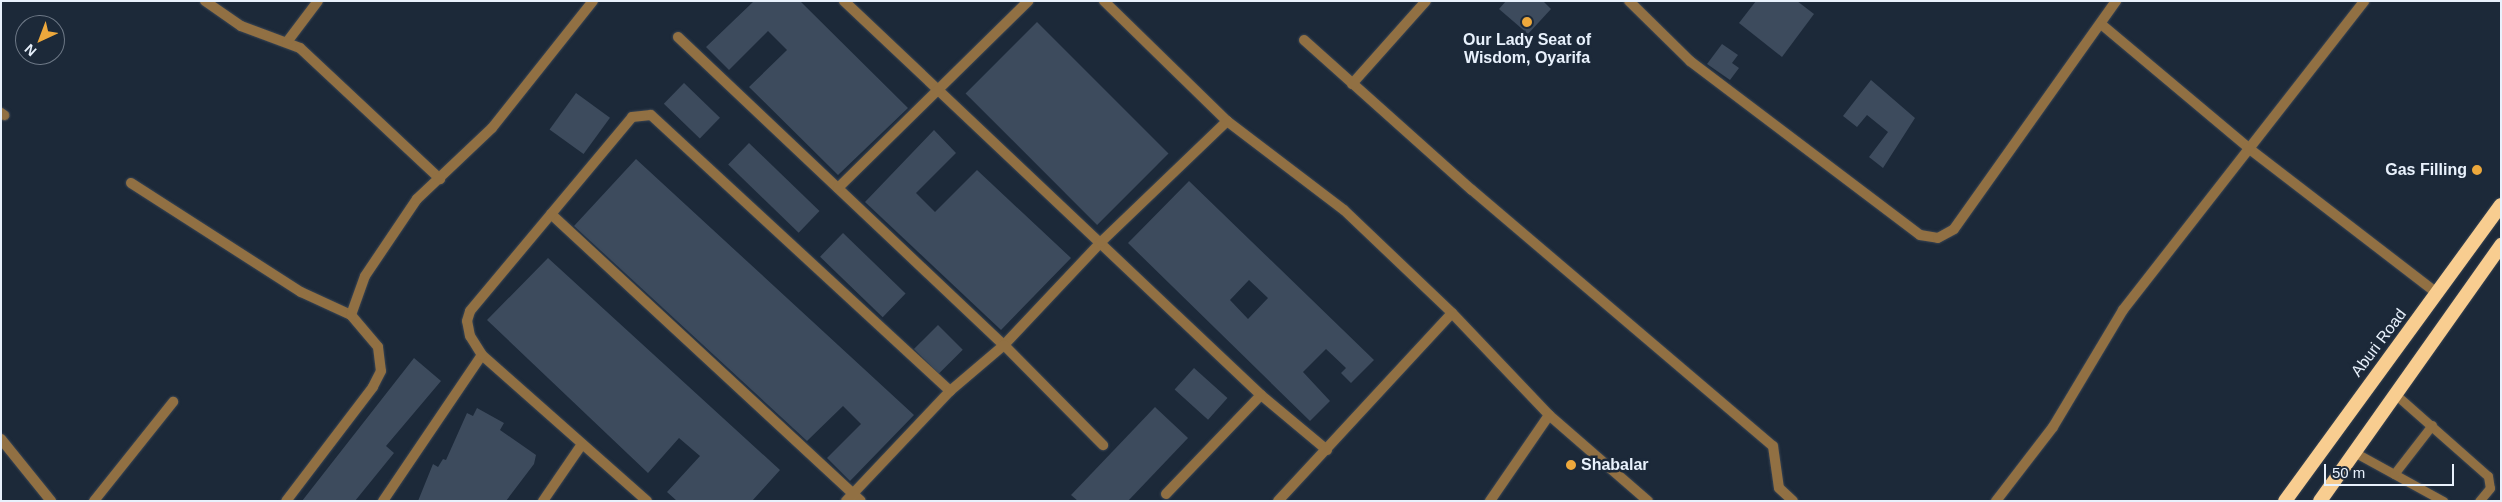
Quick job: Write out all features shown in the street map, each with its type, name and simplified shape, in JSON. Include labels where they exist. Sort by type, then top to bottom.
[{"type":"highway","name":"Aburi Road","points":[[2285,501],[2438,294],[2501,205]]},
{"type":"highway","points":[[2320,501],[2501,245]]},
{"type":"street","points":[[205,1],[241,26],[300,48],[360,101],[440,179]]},
{"type":"street","points":[[287,42],[318,1]]},
{"type":"street","points":[[350,315],[365,276],[417,199],[440,179],[525,90],[593,1]]},
{"type":"street","points":[[844,1],[1261,395],[1327,450]]},
{"type":"street","points":[[838,188],[1028,1]]},
{"type":"street","points":[[1104,1],[1227,121],[1344,210],[1452,313],[1549,415],[1648,501]]},
{"type":"street","points":[[1352,84],[1426,1]]},
{"type":"street","points":[[1629,1],[1690,61],[1920,235],[1938,238],[1954,229],[2116,1]]},
{"type":"street","points":[[1996,501],[2053,427],[2123,310],[2251,150],[2364,1]]},
{"type":"street","points":[[2101,24],[2251,150],[2438,294]]},
{"type":"street","points":[[678,37],[1004,345],[1103,445]]},
{"type":"street","points":[[1304,40],[1352,84],[1773,446],[1779,488],[1793,501]]},
{"type":"street","points":[[647,501],[482,355],[470,336],[467,321],[470,311],[632,117],[651,115],[950,391]]},
{"type":"street","points":[[551,214],[853,499],[950,391],[1004,345],[1101,242],[1227,121]]},
{"type":"street","points":[[130,183],[301,292],[350,315],[378,347],[381,371],[286,501]]},
{"type":"street","points":[[1278,501],[1452,313]]},
{"type":"street","points":[[383,501],[482,355]]},
{"type":"street","points":[[1166,494],[1261,395]]},
{"type":"street","points":[[94,501],[173,402]]},
{"type":"street","points":[[1490,501],[1549,415]]},
{"type":"street","points":[[1,439],[51,501]]},
{"type":"street","points":[[543,501],[582,444]]},
{"type":"lane","points":[[2396,394],[2488,476],[2490,488],[2479,501]]},
{"type":"lane","points":[[2394,474],[2432,426]]},
{"type":"lane","points":[[2354,452],[2443,501]]},
{"type":"building","points":[[754,1],[800,1],[908,108],[838,175],[749,87],[787,50],[768,31],[729,70],[706,47]]},
{"type":"building","name":"Our Lady Seat of Wisdom, Oyarifa","points":[[1506,1],[1543,1],[1551,9],[1528,34],[1499,9]]},
{"type":"building","points":[[1756,1],[1797,1],[1814,14],[1782,57],[1739,23]]},
{"type":"building","points":[[1037,22],[1169,154],[1097,225],[966,93]]},
{"type":"building","points":[[1722,44],[1738,55],[1732,63],[1739,68],[1730,80],[1707,64]]},
{"type":"building","points":[[1871,80],[1915,118],[1883,168],[1869,157],[1888,132],[1867,115],[1857,127],[1843,116]]},
{"type":"building","points":[[684,83],[720,118],[700,139],[664,104]]},
{"type":"building","points":[[576,93],[610,118],[584,154],[550,129]]},
{"type":"building","points":[[934,130],[956,153],[916,193],[935,212],[977,170],[1071,258],[1001,330],[865,202]]},
{"type":"building","points":[[749,143],[819,211],[799,233],[728,165]]},
{"type":"building","points":[[636,159],[914,415],[850,481],[827,458],[861,424],[843,406],[807,441],[574,226]]},
{"type":"building","points":[[1189,181],[1374,360],[1351,383],[1341,373],[1346,368],[1326,349],[1303,372],[1330,401],[1310,421],[1128,243]],"holes":[[[1249,280],[1268,298],[1248,319],[1230,300]]]},
{"type":"building","points":[[843,233],[906,293],[883,317],[820,257]]},
{"type":"building","points":[[548,258],[780,470],[752,501],[677,501],[667,492],[700,456],[679,438],[648,473],[487,320]]},
{"type":"building","points":[[938,325],[963,350],[939,374],[914,349]]},
{"type":"building","points":[[414,358],[441,381],[386,446],[394,453],[355,501],[302,501]]},
{"type":"building","points":[[1194,368],[1227,398],[1208,420],[1175,390]]},
{"type":"building","points":[[1155,407],[1188,438],[1128,501],[1078,501],[1071,495]]},
{"type":"building","points":[[477,408],[504,423],[500,430],[536,455],[534,464],[506,501],[418,501],[433,464],[438,467],[443,459],[446,460],[467,413],[473,416]]},
{"type":"place","name":"Our Lady Seat of Wisdom, Oyarifa","points":[[1527,22]]},
{"type":"place","name":"Gas Filling","points":[[2477,170]]},
{"type":"place","name":"Shabalar","points":[[1571,465]]}]
